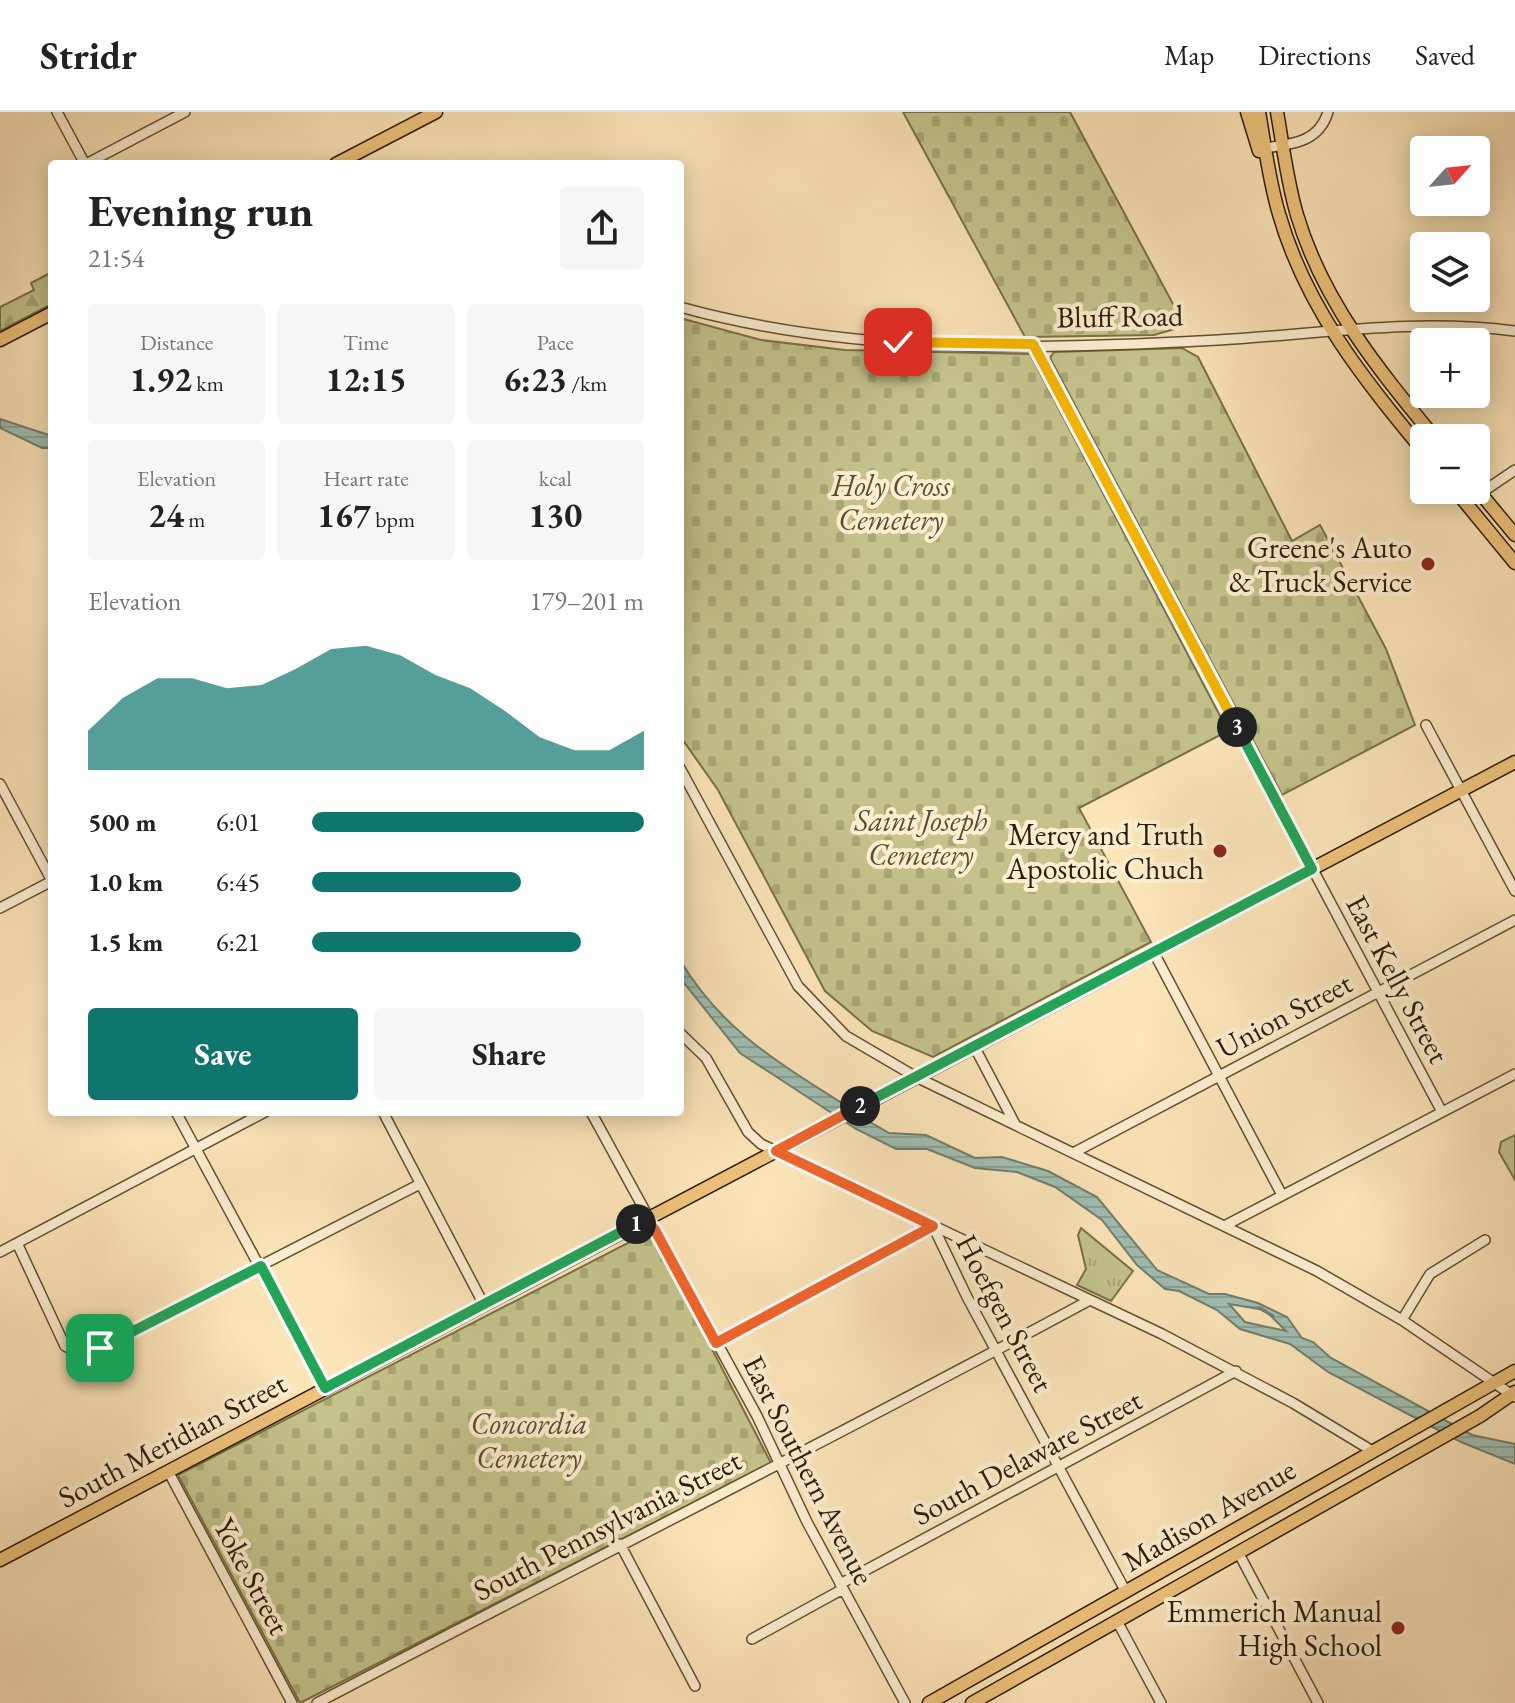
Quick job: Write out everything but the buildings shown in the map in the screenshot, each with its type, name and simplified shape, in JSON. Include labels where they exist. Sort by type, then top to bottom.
[{"type":"main road","points":[[344,160],[436,112]]},
{"type":"main road","points":[[1247,112],[1294,260],[1329,329],[1410,434]]},
{"type":"main road","points":[[1259,112],[1271,183]]},
{"type":"main road","points":[[1277,112],[1304,234],[1325,285],[1350,329],[1424,424]]},
{"type":"main road","points":[[0,340],[48,315]]},
{"type":"main road","points":[[1467,504],[1515,563]]},
{"type":"main road","points":[[1490,504],[1515,535]]},
{"type":"main road","name":"South Meridian Street","points":[[0,1560],[1515,762]]},
{"type":"main road","name":"Madison Avenue","points":[[929,1703],[1515,1371]]},
{"type":"main road","name":"Madison Avenue","points":[[972,1703],[1514,1394]]},
{"type":"street","points":[[57,112],[83,160]]},
{"type":"street","points":[[93,160],[185,112]]},
{"type":"street","points":[[1265,148],[1316,134],[1328,112]]},
{"type":"street","name":"Bluff Road","points":[[684,308],[734,321],[816,335],[898,342],[1033,344],[1190,341],[1437,323],[1515,331]]},
{"type":"street","name":"East Kelly Street","points":[[1033,344],[1442,1112]]},
{"type":"street","points":[[1490,484],[1515,470]]},
{"type":"street","points":[[1426,725],[1515,891]]},
{"type":"street","points":[[684,775],[808,999],[827,1020],[862,1048],[916,1077],[1226,1225],[1402,1320],[1514,1394]]},
{"type":"street","points":[[0,784],[48,874]]},
{"type":"street","points":[[0,908],[48,883]]},
{"type":"street","name":"Union Street","points":[[1075,1152],[1515,920]]},
{"type":"street","points":[[1153,951],[1282,1195]]},
{"type":"street","points":[[684,1037],[706,1058],[748,1132],[776,1151],[1236,1371],[1374,1452]]},
{"type":"street","points":[[974,1046],[1015,1124]]},
{"type":"street","points":[[1226,1225],[1515,1074]]},
{"type":"street","points":[[178,1116],[325,1388]]},
{"type":"street","points":[[0,1252],[257,1116]]},
{"type":"street","points":[[385,1116],[484,1305]]},
{"type":"street","name":"East Southern Avenue","points":[[593,1116],[905,1703]]},
{"type":"street","points":[[17,1243],[65,1346],[80,1354],[100,1348],[420,1184]]},
{"type":"street","points":[[716,1343],[933,1226]]},
{"type":"street","name":"Hoefgen Street","points":[[933,1226],[1126,1592]]},
{"type":"street","points":[[1402,1320],[1430,1274],[1485,1240]]},
{"type":"street","name":"South Pennsylvania Street","points":[[317,1703],[1088,1301]]},
{"type":"street","name":"South Delaware Street","points":[[752,1639],[842,1586],[1236,1371]]},
{"type":"street","name":"Yoke Street","points":[[168,1471],[292,1703]]},
{"type":"street","points":[[620,1544],[695,1686]]},
{"type":"street","points":[[1238,1552],[1318,1703]]},
{"type":"street","points":[[1117,1621],[1161,1703]]},
{"type":"green space","points":[[903,112],[1070,112],[1180,317],[1175,329],[1154,335],[1025,337]]},
{"type":"green space","points":[[48,274],[48,306],[0,331],[0,307],[34,290],[31,283]]},
{"type":"green space","points":[[684,319],[761,340],[845,350],[1030,354],[1228,731],[1079,808],[1151,942],[933,1057],[872,1031],[825,991],[718,790],[684,742]]},
{"type":"green space","points":[[1182,348],[1198,357],[1292,541],[1320,525],[1386,649],[1415,725],[1282,795],[1050,358],[1054,352]]},
{"type":"green space","points":[[1515,1135],[1515,1180],[1499,1152],[1501,1142]]},
{"type":"green space","points":[[1081,1228],[1133,1271],[1111,1301],[1077,1285],[1086,1269],[1078,1235]]},
{"type":"green space","name":"Concordia Cemetery","points":[[651,1231],[771,1463],[300,1703],[178,1475]]},
{"type":"shaded area","points":[[0,419],[48,435],[48,448],[42,448],[0,428]]},
{"type":"shaded area","points":[[684,966],[699,988],[742,1033],[790,1070],[870,1122],[889,1133],[926,1135],[975,1158],[1002,1157],[1048,1171],[1097,1197],[1157,1270],[1209,1294],[1225,1294],[1258,1303],[1287,1317],[1302,1338],[1313,1342],[1331,1358],[1472,1435],[1515,1444],[1515,1464],[1461,1442],[1328,1372],[1290,1344],[1240,1329],[1217,1310],[1179,1291],[1165,1289],[1137,1265],[1102,1220],[1055,1187],[1017,1172],[975,1168],[927,1149],[896,1149],[856,1129],[740,1053],[684,983]],"holes":[[[1229,1304],[1265,1310],[1286,1331],[1245,1322]]]},
{"type":"waterway","points":[[1259,1308],[1273,1316]]},
{"type":"place","name":"Greene's Auto & Truck Service","points":[[1428,564]]},
{"type":"place","name":"Mercy and Truth Apostolic Chuch","points":[[1220,851]]},
{"type":"place","name":"Emmerich Manual High School","points":[[1398,1628]]},
{"type":"route","points":[[100,1348],[261,1266],[325,1388],[646,1219],[655,1230],[716,1343],[933,1226],[776,1151],[1312,869],[1033,344],[898,342]]},
{"type":"park label","name":"Holy Cross Cemetery","points":[[891,502]]},
{"type":"park label","name":"Saint Joseph Cemetery","points":[[921,837]]}]
